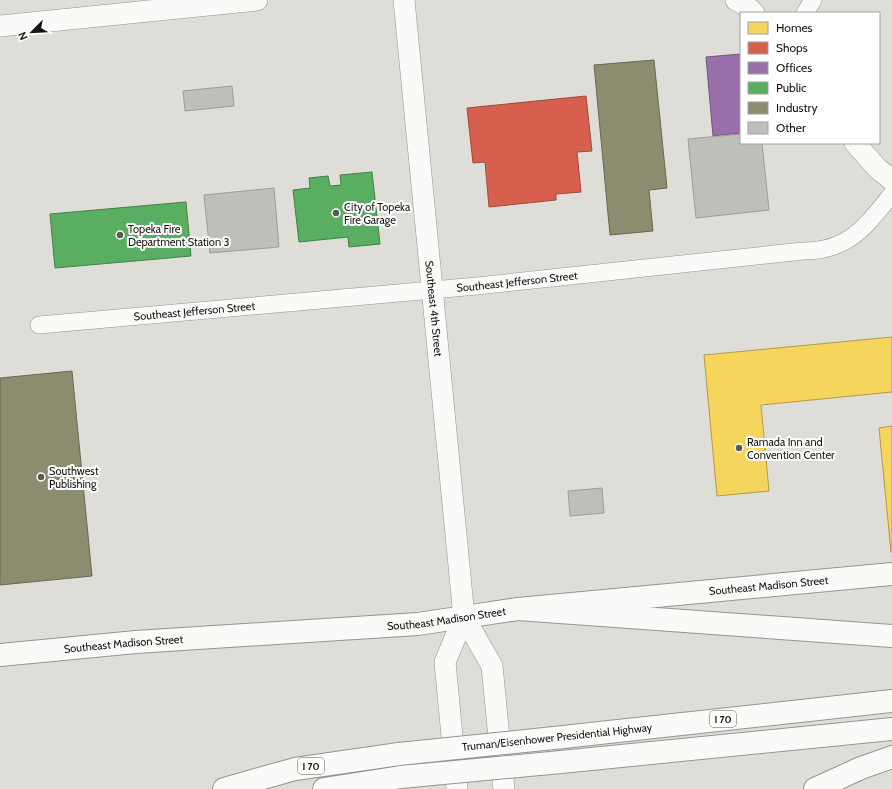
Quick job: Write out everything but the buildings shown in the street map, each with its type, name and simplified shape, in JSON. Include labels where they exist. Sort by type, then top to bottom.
[{"type":"main road","name":"Southeast Madison Street","points":[[0,655],[128,643],[418,624],[518,609],[892,574]]},
{"type":"main road","points":[[518,609],[892,636]]},
{"type":"main road","name":"Truman/Eisenhower Presidential Highway","points":[[224,789],[295,769],[399,754],[892,701]]},
{"type":"main road","name":"I 70","points":[[324,789],[401,778],[892,729]]},
{"type":"main road","points":[[815,789],[861,768],[892,757]]},
{"type":"street","points":[[0,26],[257,0]]},
{"type":"street","name":"Southeast 4th Street","points":[[404,0],[464,617],[492,666],[504,789]]},
{"type":"street","points":[[736,0],[744,4],[753,12]]},
{"type":"street","points":[[806,12],[813,0]]},
{"type":"street","points":[[856,144],[878,169],[892,180]]},
{"type":"street","name":"Southeast Jefferson Street","points":[[39,325],[433,290],[828,249],[844,243],[860,231],[892,194]]},
{"type":"street","name":"Southeast 4th Street","points":[[457,789],[445,662],[464,617]]},
{"type":"place","name":"City of Topeka Fire Garage","points":[[336,213]]},
{"type":"place","name":"Topeka Fire Department Station 3","points":[[120,235]]},
{"type":"place","name":"Ramada Inn and Convention Center","points":[[739,448]]},
{"type":"place","name":"Southwest Publishing","points":[[41,477]]}]
